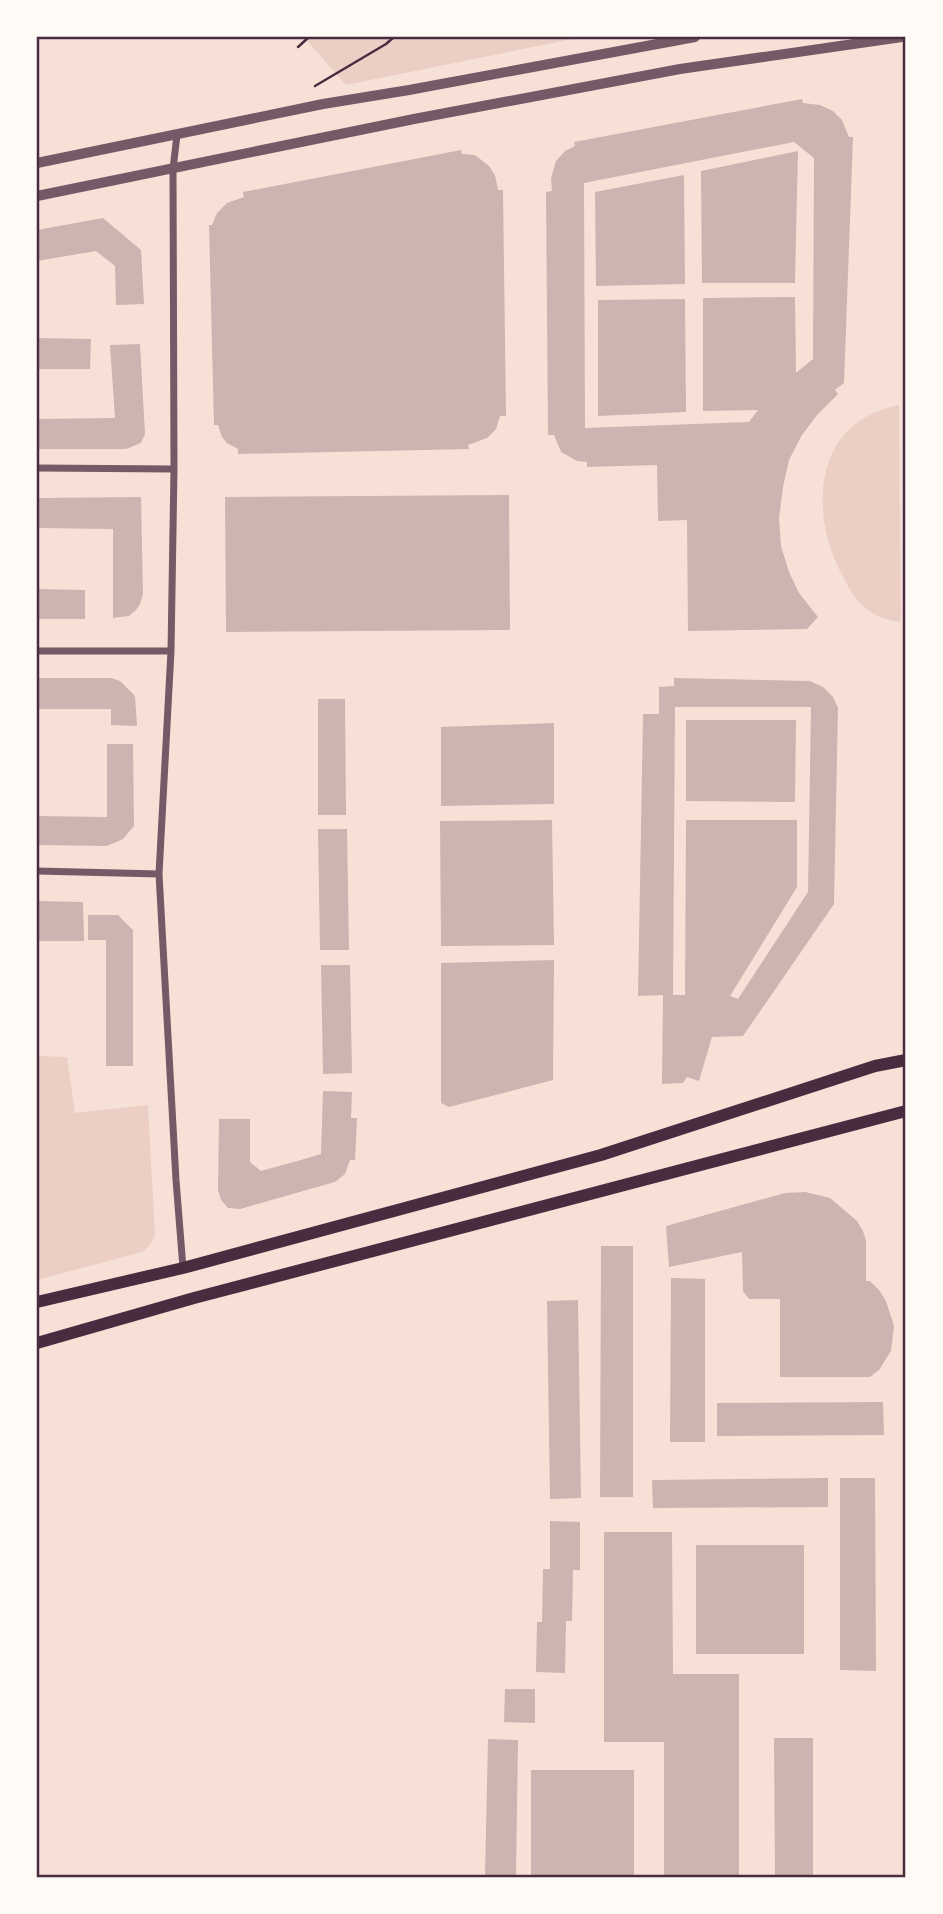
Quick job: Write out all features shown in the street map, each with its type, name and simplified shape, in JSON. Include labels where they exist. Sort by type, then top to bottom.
[{"type":"main road","points":[[37,1302],[183,1268],[601,1155],[876,1066],[906,1060]]},
{"type":"main road","points":[[37,1343],[194,1298],[906,1111]]},
{"type":"street","points":[[37,163],[323,104],[695,37]]},
{"type":"street","points":[[37,196],[414,119],[680,69],[902,37]]},
{"type":"street","points":[[177,135],[173,169],[174,469],[171,651],[159,874],[183,1268]]},
{"type":"street","points":[[37,468],[174,469]]},
{"type":"street","points":[[37,651],[171,651]]},
{"type":"street","points":[[37,870],[159,874]]},
{"type":"path","points":[[298,47],[309,37]]},
{"type":"path","points":[[315,86],[394,37]]},
{"type":"shaded area","points":[[304,37],[582,37],[346,85]]},
{"type":"shaded area","points":[[899,405],[901,622],[870,612],[850,589],[829,544],[823,493],[827,469],[836,447],[851,428],[872,414]]},
{"type":"shaded area","points":[[37,1056],[67,1057],[75,1113],[148,1105],[155,1236],[142,1252],[37,1280]]},
{"type":"building","points":[[802,99],[803,103],[820,105],[833,111],[842,120],[849,137],[853,137],[844,383],[835,390],[838,394],[802,435],[789,460],[779,518],[781,546],[789,572],[799,593],[818,617],[807,629],[688,631],[687,520],[658,521],[657,465],[587,467],[587,462],[577,461],[561,452],[554,435],[548,435],[546,192],[552,191],[551,178],[556,161],[565,151],[575,146],[574,142]],"holes":[[[794,142],[814,158],[813,359],[796,373],[795,297],[703,298],[703,411],[758,410],[749,422],[585,428],[584,183]]]},
{"type":"building","points":[[461,150],[462,154],[475,155],[489,166],[495,175],[498,190],[503,190],[506,416],[500,416],[496,429],[487,438],[468,445],[469,449],[238,454],[238,449],[227,443],[218,425],[214,425],[209,225],[212,225],[217,213],[227,203],[244,197],[243,192]]},
{"type":"building","points":[[798,151],[795,283],[702,283],[701,171]]},
{"type":"building","points":[[684,175],[685,284],[596,286],[595,192]]},
{"type":"building","points":[[103,218],[141,250],[144,304],[116,305],[115,266],[96,251],[37,261],[37,230]]},
{"type":"building","points":[[685,299],[686,412],[598,416],[598,300]]},
{"type":"building","points":[[37,338],[91,339],[90,369],[37,369]]},
{"type":"building","points":[[140,344],[145,434],[141,443],[126,449],[37,449],[37,419],[115,418],[110,345]]},
{"type":"building","points":[[509,495],[510,630],[226,632],[225,497]]},
{"type":"building","points":[[141,497],[143,594],[140,604],[129,616],[113,618],[113,529],[37,528],[37,498]]},
{"type":"building","points":[[37,589],[85,590],[85,619],[37,619]]},
{"type":"building","points":[[37,678],[111,678],[120,681],[135,696],[137,726],[111,725],[111,709],[37,709]]},
{"type":"building","points":[[674,678],[810,681],[823,687],[833,697],[838,708],[834,904],[743,1036],[712,1037],[699,1081],[687,1077],[683,1083],[662,1084],[663,995],[638,996],[643,714],[659,714],[659,687],[674,686]],"holes":[[[675,707],[811,707],[808,892],[738,999],[730,996],[797,887],[797,820],[686,820],[685,995],[673,995]]]},
{"type":"building","points":[[318,699],[345,699],[346,815],[318,815]]},
{"type":"building","points":[[686,720],[796,720],[795,802],[686,801]]},
{"type":"building","points":[[554,723],[554,804],[441,806],[441,727]]},
{"type":"building","points":[[107,744],[133,744],[134,826],[123,839],[107,846],[37,845],[37,816],[107,817]]},
{"type":"building","points":[[552,820],[554,945],[441,946],[440,821]]},
{"type":"building","points":[[318,829],[347,829],[349,950],[320,950]]},
{"type":"building","points":[[37,901],[83,902],[84,941],[37,941]]},
{"type":"building","points":[[88,915],[118,915],[133,930],[133,1066],[106,1066],[106,940],[88,940]]},
{"type":"building","points":[[554,960],[553,1080],[449,1107],[441,1103],[441,963]]},
{"type":"building","points":[[321,965],[350,965],[352,1073],[323,1074]]},
{"type":"building","points":[[323,1091],[352,1092],[351,1118],[357,1118],[355,1160],[350,1160],[345,1174],[335,1182],[240,1209],[228,1208],[221,1200],[218,1190],[219,1119],[250,1119],[250,1162],[261,1171],[321,1154]]},
{"type":"building","points":[[805,1192],[830,1198],[857,1221],[863,1231],[866,1241],[866,1281],[870,1281],[879,1290],[886,1301],[894,1326],[891,1351],[879,1370],[870,1377],[780,1377],[780,1299],[749,1299],[743,1291],[742,1252],[669,1267],[666,1226],[785,1193]]},
{"type":"building","points":[[601,1246],[633,1246],[633,1497],[600,1497]]},
{"type":"building","points":[[671,1278],[705,1279],[705,1442],[670,1442]]},
{"type":"building","points":[[578,1300],[581,1498],[550,1499],[547,1301]]},
{"type":"building","points":[[883,1402],[884,1435],[717,1436],[717,1403]]},
{"type":"building","points":[[828,1478],[828,1507],[653,1508],[652,1480]]},
{"type":"building","points":[[840,1478],[875,1478],[876,1671],[840,1670]]},
{"type":"building","points":[[550,1521],[580,1522],[580,1570],[573,1570],[572,1621],[566,1621],[565,1673],[536,1672],[537,1622],[542,1622],[543,1569],[550,1569]]},
{"type":"building","points":[[604,1532],[672,1532],[673,1674],[739,1674],[739,1877],[664,1877],[664,1742],[604,1742]]},
{"type":"building","points":[[696,1545],[804,1545],[804,1654],[696,1654]]},
{"type":"building","points":[[505,1689],[535,1689],[535,1723],[504,1722]]},
{"type":"building","points":[[774,1738],[813,1738],[813,1877],[775,1877]]},
{"type":"building","points":[[488,1739],[518,1740],[516,1877],[485,1877]]},
{"type":"building","points":[[531,1770],[634,1770],[634,1876],[531,1875]]}]
